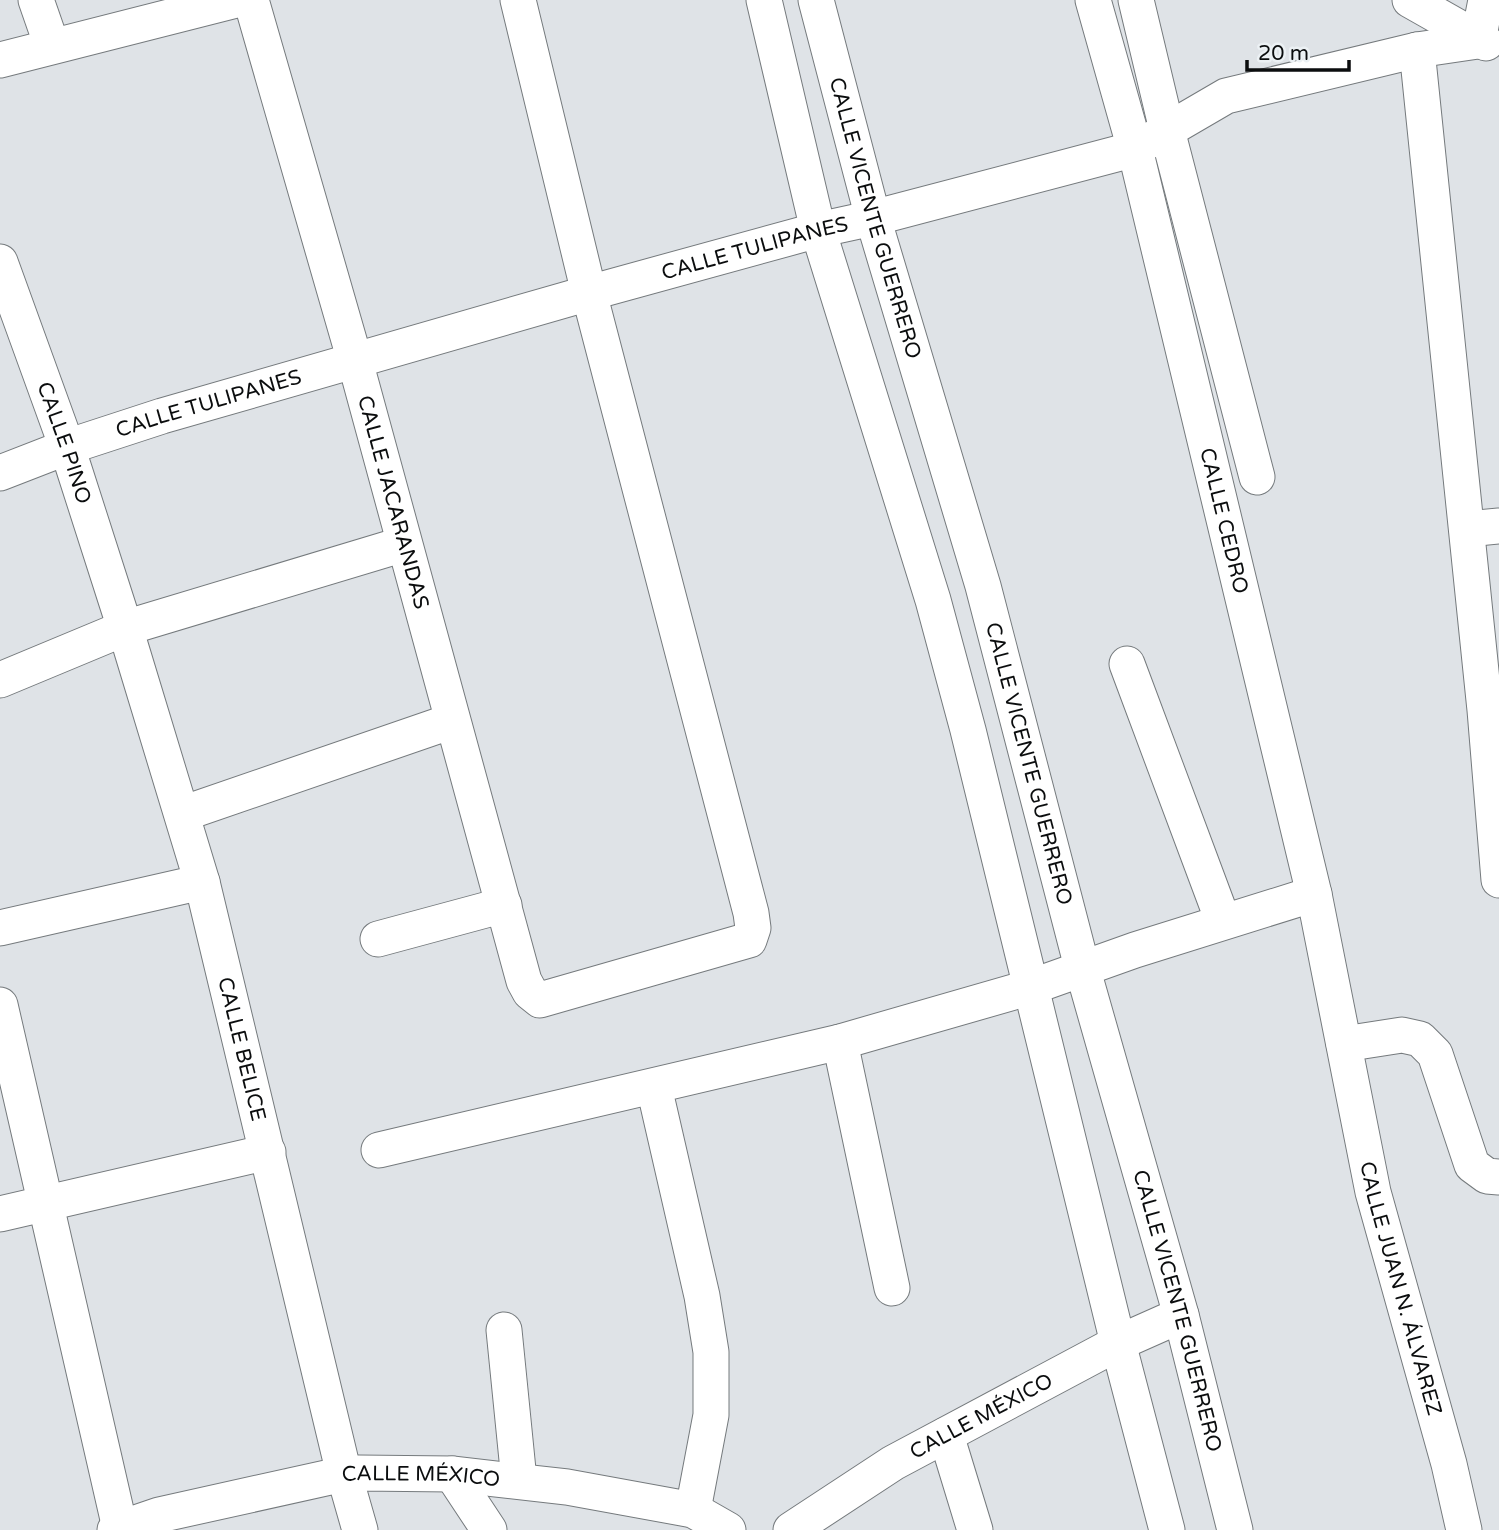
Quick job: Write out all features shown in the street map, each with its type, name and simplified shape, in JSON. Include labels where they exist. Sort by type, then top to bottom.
[{"type":"street","points":[[36,0],[52,46]]},
{"type":"street","points":[[0,60],[236,0]]},
{"type":"street","name":"CALLE JACARANDAS","points":[[251,0],[355,361],[524,981],[530,992],[540,1000],[748,940],[753,928],[589,293]]},
{"type":"street","points":[[518,0],[589,293]]},
{"type":"street","points":[[764,0],[818,230],[933,600],[968,730],[1118,1343],[1167,1530]]},
{"type":"street","name":"CALLE VICENTE GUERRERO","points":[[816,0],[873,218],[983,586],[1082,967],[1181,1315],[1235,1530]]},
{"type":"street","name":"CALLE CEDRO","points":[[1093,0],[1135,149],[1314,894],[1344,1044]]},
{"type":"street","name":"CALLE CEDRO","points":[[1136,0],[1257,477]]},
{"type":"street","points":[[1410,0],[1489,44]]},
{"type":"street","points":[[1486,0],[1489,44]]},
{"type":"street","name":"CALLE TULIPANES","points":[[0,473],[67,447],[162,416],[589,293],[818,230],[1135,149],[1226,96],[1417,50],[1489,44]]},
{"type":"street","points":[[1417,50],[1483,528],[1499,880]]},
{"type":"street","name":"CALLE PINO","points":[[2,272],[67,447],[125,628]]},
{"type":"street","points":[[0,680],[125,628],[404,544]]},
{"type":"street","points":[[933,600],[983,586]]},
{"type":"street","name":"CALLE BELICE","points":[[125,628],[202,882],[344,1474],[360,1530]]},
{"type":"street","points":[[1127,664],[1223,921]]},
{"type":"street","points":[[182,814],[452,721]]},
{"type":"street","points":[[0,928],[202,882]]},
{"type":"street","points":[[379,1150],[840,1042],[1031,987],[1082,967],[1314,894]]},
{"type":"street","points":[[378,939],[503,905]]},
{"type":"street","points":[[0,1005],[118,1529]]},
{"type":"street","points":[[1344,1044],[1402,1035],[1420,1039],[1435,1054],[1472,1166],[1487,1176],[1499,1177]]},
{"type":"street","points":[[840,1042],[892,1287]]},
{"type":"street","name":"CALLE JUAN N. ÁLVAREZ","points":[[1344,1044],[1373,1192],[1449,1464],[1464,1530]]},
{"type":"street","points":[[654,1087],[702,1296],[711,1352],[711,1415],[692,1510]]},
{"type":"street","points":[[0,1214],[268,1152]]},
{"type":"street","name":"CALLE MÉXICO","points":[[791,1530],[894,1463],[1118,1343],[1181,1315]]},
{"type":"street","points":[[504,1330],[519,1480]]},
{"type":"street","points":[[946,1435],[975,1530]]},
{"type":"street","name":"CALLE MÉXICO","points":[[118,1529],[159,1515],[344,1474],[452,1474],[519,1480],[692,1510],[728,1530]]},
{"type":"street","points":[[452,1474],[489,1530]]}]
